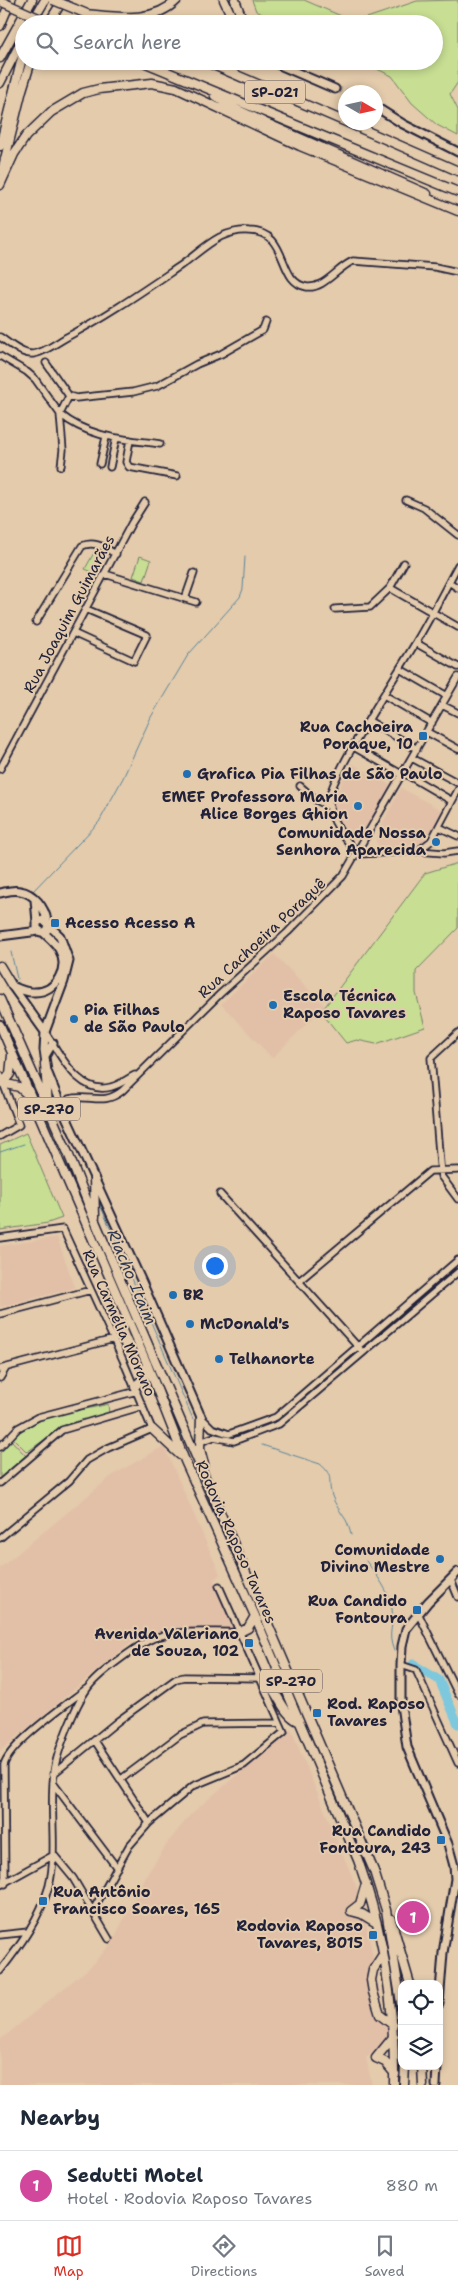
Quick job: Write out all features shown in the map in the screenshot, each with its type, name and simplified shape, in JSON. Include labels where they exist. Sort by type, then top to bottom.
[{"type":"highway","points":[[0,26],[11,0]]},
{"type":"highway","points":[[24,15],[32,0]]},
{"type":"highway","points":[[36,15],[45,0]]},
{"type":"highway","points":[[53,0],[86,14],[97,15]]},
{"type":"highway","points":[[55,15],[63,0]]},
{"type":"highway","points":[[150,15],[161,12],[177,0]]},
{"type":"highway","points":[[224,0],[231,15]]},
{"type":"highway","points":[[235,0],[241,15]]},
{"type":"highway","points":[[0,1],[30,15]]},
{"type":"highway","points":[[0,58],[15,31]]},
{"type":"highway","points":[[0,83],[15,54]]},
{"type":"highway","points":[[0,146],[19,70]]},
{"type":"highway","points":[[0,178],[29,70]]},
{"type":"highway","name":"SP-021","points":[[162,70],[458,192]]},
{"type":"highway","name":"SP-021","points":[[225,70],[338,119]]},
{"type":"highway","points":[[0,185],[14,154],[26,136],[51,112],[72,99],[91,91],[124,84],[152,83],[176,88],[300,146],[458,211]]},
{"type":"highway","points":[[208,90],[230,106],[268,124],[458,206]]},
{"type":"highway","name":"SP-021","points":[[364,130],[458,171]]},
{"type":"highway","points":[[0,966],[12,986]]},
{"type":"highway","name":"Rodovia Raposo Tavares","points":[[0,999],[364,1849],[386,1910],[398,1984]]},
{"type":"highway","name":"Rodovia Raposo Tavares","points":[[0,1025],[147,1364],[185,1461],[255,1616],[365,1880],[382,1956],[393,2025],[394,2085]]},
{"type":"highway","points":[[12,1052],[11,1070],[1,1081],[19,1088],[34,1101]]},
{"type":"highway","points":[[45,1061],[48,1108]]},
{"type":"highway","points":[[94,1177],[95,1221]]},
{"type":"highway","points":[[136,1388],[143,1379],[147,1364]]},
{"type":"highway","points":[[201,1417],[201,1456],[210,1478],[207,1484]]},
{"type":"highway","points":[[152,1429],[185,1461]]},
{"type":"highway","points":[[240,1632],[248,1628],[255,1616]]},
{"type":"highway","points":[[261,1678],[272,1686],[292,1718],[299,1722]]},
{"type":"highway","points":[[365,1880],[363,1899],[351,1911],[362,1914],[375,1922]]},
{"type":"highway","points":[[386,1910],[395,1927],[409,1980]]},
{"type":"highway","points":[[382,1956],[373,1970],[371,1980],[380,2015],[393,2025]]},
{"type":"highway","points":[[394,2036],[376,2058],[385,2062],[394,2074]]},
{"type":"highway","points":[[404,2085],[405,2070]]},
{"type":"highway","points":[[422,2070],[422,2085]]},
{"type":"main road","points":[[293,70],[335,88]]},
{"type":"main road","points":[[383,111],[403,124],[458,152]]},
{"type":"main road","points":[[0,894],[18,890],[35,899],[42,907],[48,922],[60,936],[69,961],[68,970],[45,1032],[45,1061],[62,1108],[201,1417]]},
{"type":"main road","points":[[12,986],[28,992],[48,989],[58,979],[62,971],[62,956],[58,947],[39,928],[35,899]]},
{"type":"main road","points":[[39,928],[43,920],[48,922]]},
{"type":"main road","points":[[0,936],[20,934],[39,928],[47,930],[48,922]]},
{"type":"main road","points":[[12,986],[45,1032]]},
{"type":"main road","points":[[45,1061],[53,1043]]},
{"type":"main road","points":[[441,1980],[443,1953],[454,1892],[454,1866],[448,1844],[407,1747],[400,1705],[401,1665],[403,1638],[406,1629],[418,1613],[458,1572]]},
{"type":"main road","points":[[436,2085],[437,2070]]},
{"type":"street","points":[[0,337],[22,351],[35,354],[86,327],[127,302],[213,241],[241,230],[255,231],[268,236],[276,245],[290,276],[298,283],[308,287],[319,285],[344,265],[362,260],[435,267],[458,272]]},
{"type":"street","points":[[46,363],[69,396],[91,398],[132,392],[157,386],[197,364],[221,354],[259,333],[266,327],[266,322]]},
{"type":"street","points":[[0,356],[35,379],[60,414],[71,423],[91,433],[106,437],[160,444]]},
{"type":"street","points":[[61,466],[63,444],[60,414],[69,396]]},
{"type":"street","points":[[100,464],[106,437]]},
{"type":"street","points":[[110,467],[116,438]]},
{"type":"street","points":[[130,440],[126,462],[129,467],[177,476]]},
{"type":"street","points":[[406,500],[424,508],[458,535]]},
{"type":"street","name":"Rua Joaquim Guimarães","points":[[0,769],[131,524],[145,502]]},
{"type":"street","points":[[36,622],[82,546],[86,544],[99,545],[116,554]]},
{"type":"street","points":[[335,609],[370,607],[390,588],[404,563]]},
{"type":"street","points":[[458,565],[416,643],[354,747],[330,794],[330,807],[348,842],[358,854],[418,851],[444,853],[458,851]]},
{"type":"street","points":[[185,599],[194,573]]},
{"type":"street","points":[[105,574],[196,602]]},
{"type":"street","points":[[449,582],[458,588]]},
{"type":"street","points":[[390,588],[458,627]]},
{"type":"street","points":[[73,633],[134,661],[147,635],[86,609]]},
{"type":"street","points":[[416,643],[458,667]]},
{"type":"street","points":[[400,669],[447,696]]},
{"type":"street","name":"Rua Cachoeira Poraquê","points":[[62,1108],[68,1100],[74,1098],[100,1100],[116,1096],[343,876],[358,854],[458,678]]},
{"type":"street","points":[[384,695],[432,723]]},
{"type":"street","points":[[442,704],[458,713]]},
{"type":"street","points":[[369,721],[417,749]]},
{"type":"street","points":[[427,732],[458,749]]},
{"type":"street","points":[[354,747],[455,799]]},
{"type":"street","points":[[412,758],[458,783]]},
{"type":"street","points":[[300,786],[316,800],[330,807]]},
{"type":"street","points":[[418,851],[431,841],[455,799],[458,790]]},
{"type":"street","points":[[440,827],[458,836]]},
{"type":"street","name":"Rua Cachoeira Poraquê","points":[[45,1032],[77,1078],[90,1086],[109,1088],[139,1072]]},
{"type":"street","points":[[458,1034],[431,1058],[441,1176],[458,1199]]},
{"type":"street","points":[[0,1136],[19,1126],[1,1081]]},
{"type":"street","points":[[299,1281],[430,1171],[441,1169],[458,1170]]},
{"type":"street","points":[[220,1194],[363,1352]]},
{"type":"street","name":"Rua Carmélia Morano","points":[[0,1238],[62,1229],[114,1339],[152,1429]]},
{"type":"street","points":[[201,1417],[212,1428],[225,1433],[234,1433],[272,1419],[304,1394],[458,1260]]},
{"type":"street","points":[[200,1442],[214,1437],[226,1441],[234,1441],[275,1426],[458,1272]]},
{"type":"street","points":[[0,1314],[91,1290]]},
{"type":"street","points":[[392,1317],[398,1323]]},
{"type":"street","points":[[0,1378],[3,1368],[114,1339]]},
{"type":"street","points":[[0,1447],[18,1428],[38,1417],[136,1388]]},
{"type":"street","points":[[304,1394],[308,1400]]},
{"type":"street","points":[[0,1483],[62,1430],[143,1406]]},
{"type":"street","points":[[0,1538],[69,1481],[87,1460],[108,1448],[152,1429]]},
{"type":"street","points":[[225,1433],[226,1441]]},
{"type":"street","points":[[451,1580],[458,1597]]},
{"type":"street","points":[[92,1912],[129,1846],[149,1823],[193,1786],[244,1765],[284,1732],[220,1586]]},
{"type":"street","points":[[418,1613],[458,1694]]},
{"type":"street","points":[[2,1884],[4,1765],[5,1758],[19,1743],[119,1661],[143,1644],[170,1634],[240,1632]]},
{"type":"street","points":[[401,1665],[416,1670],[458,1763]]},
{"type":"street","points":[[53,1774],[125,1716],[176,1679],[184,1677],[261,1678]]},
{"type":"street","points":[[0,1971],[28,1932],[41,1908],[49,1886],[54,1855],[53,1774],[58,1750],[87,1688]]},
{"type":"street","points":[[120,1780],[180,1735],[203,1724],[280,1723]]},
{"type":"street","points":[[95,1741],[149,1823]]},
{"type":"street","points":[[53,1782],[117,1868]]},
{"type":"street","points":[[2,1884],[54,1855]]},
{"type":"street","points":[[54,1855],[73,1878],[109,1939]]},
{"type":"street","points":[[454,1866],[458,1856]]},
{"type":"street","points":[[0,1935],[28,1932]]},
{"type":"shaded area","name":"EMEF Professora Maria Alice Borges Ghion","points":[[351,763],[392,786],[364,837],[355,840],[350,838],[333,801]]},
{"type":"shaded area","points":[[401,788],[443,811],[432,832],[419,846],[413,849],[378,846],[376,841],[383,822]]},
{"type":"shaded area","name":"Escola Técnica Raposo Tavares","points":[[274,954],[325,1006],[272,1058],[221,1004]]},
{"type":"shaded area","points":[[57,1237],[75,1288],[0,1307],[0,1246]]},
{"type":"shaded area","points":[[164,1446],[220,1574],[214,1580],[233,1630],[178,1628],[138,1637],[0,1751],[0,1568],[113,1475]]},
{"type":"shaded area","points":[[291,1729],[359,1893],[367,1927],[386,2020],[388,2039],[366,2058],[372,2085],[0,2085],[0,2040],[89,1968],[111,1944],[148,1873],[169,1841],[191,1814]]},
{"type":"green space","points":[[252,0],[304,0],[339,15],[264,15],[256,11]]},
{"type":"green space","points":[[458,0],[458,82],[450,94],[458,110],[458,136],[437,125],[412,103],[392,76],[379,70],[443,70],[443,15],[376,15],[417,1]]},
{"type":"green space","points":[[95,551],[104,556],[95,573],[85,569]]},
{"type":"green space","points":[[140,556],[151,560],[144,581],[133,577]]},
{"type":"green space","points":[[458,863],[458,928],[416,971],[416,993],[425,1027],[376,1044],[357,1040],[346,1043],[321,1012],[425,873]]},
{"type":"green space","points":[[26,1133],[62,1218],[48,1223],[0,1230],[0,1145]]},
{"type":"green space","points":[[108,1404],[109,1414],[65,1425],[27,1452],[13,1438],[34,1423],[45,1419]]},
{"type":"green space","points":[[11,1440],[26,1456],[0,1478],[0,1453]]},
{"type":"waterway","points":[[34,890],[99,822],[123,778],[151,717],[188,655],[240,597],[243,589],[245,557]]},
{"type":"waterway","points":[[11,952],[18,983]]},
{"type":"waterway","name":"Riacho Itaim","points":[[70,1135],[91,1182]]},
{"type":"waterway","points":[[0,1152],[24,1144]]},
{"type":"waterway","name":"Riacho Itaim","points":[[98,1200],[193,1419]]},
{"type":"waterway","name":"Riacho Itaim","points":[[262,1445],[320,1464],[325,1468],[328,1472],[333,1499],[346,1520],[351,1535]]},
{"type":"waterway","name":"Riacho Itaim","points":[[366,1561],[382,1584],[391,1603],[393,1615],[391,1639],[394,1651]]},
{"type":"waterway","name":"Riacho Itaim","points":[[413,1664],[439,1680],[458,1724]]},
{"type":"place","name":"Rua Cachoeira Poraque, 10","points":[[423,736]]},
{"type":"place","name":"Grafica Pia Filhas de São Paulo","points":[[187,774]]},
{"type":"place","name":"EMEF Professora Maria Alice Borges Ghion","points":[[358,806]]},
{"type":"place","name":"Comunidade Nossa Senhora Aparecida","points":[[436,842]]},
{"type":"place","name":"Acesso Acesso A","points":[[55,923]]},
{"type":"place","name":"Escola Técnica Raposo Tavares","points":[[273,1005]]},
{"type":"place","name":"Pia Filhas de São Paulo","points":[[74,1019]]},
{"type":"place","name":"BR","points":[[173,1295]]},
{"type":"place","name":"McDonald's","points":[[190,1324]]},
{"type":"place","name":"Telhanorte","points":[[219,1359]]},
{"type":"place","name":"Comunidade Divino Mestre","points":[[440,1559]]},
{"type":"place","name":"Rua Candido Fontoura","points":[[417,1610]]},
{"type":"place","name":"Avenida Valeriano de Souza, 102","points":[[249,1643]]},
{"type":"place","name":"Rod. Raposo Tavares","points":[[317,1713]]},
{"type":"place","name":"Rua Candido Fontoura, 243","points":[[441,1840]]},
{"type":"place","name":"Rua Antônio Francisco Soares, 165","points":[[43,1901]]},
{"type":"place","name":"Sedutti Motel","points":[[413,1917]]},
{"type":"place","name":"Rodovia Raposo Tavares, 8015","points":[[373,1935]]}]
